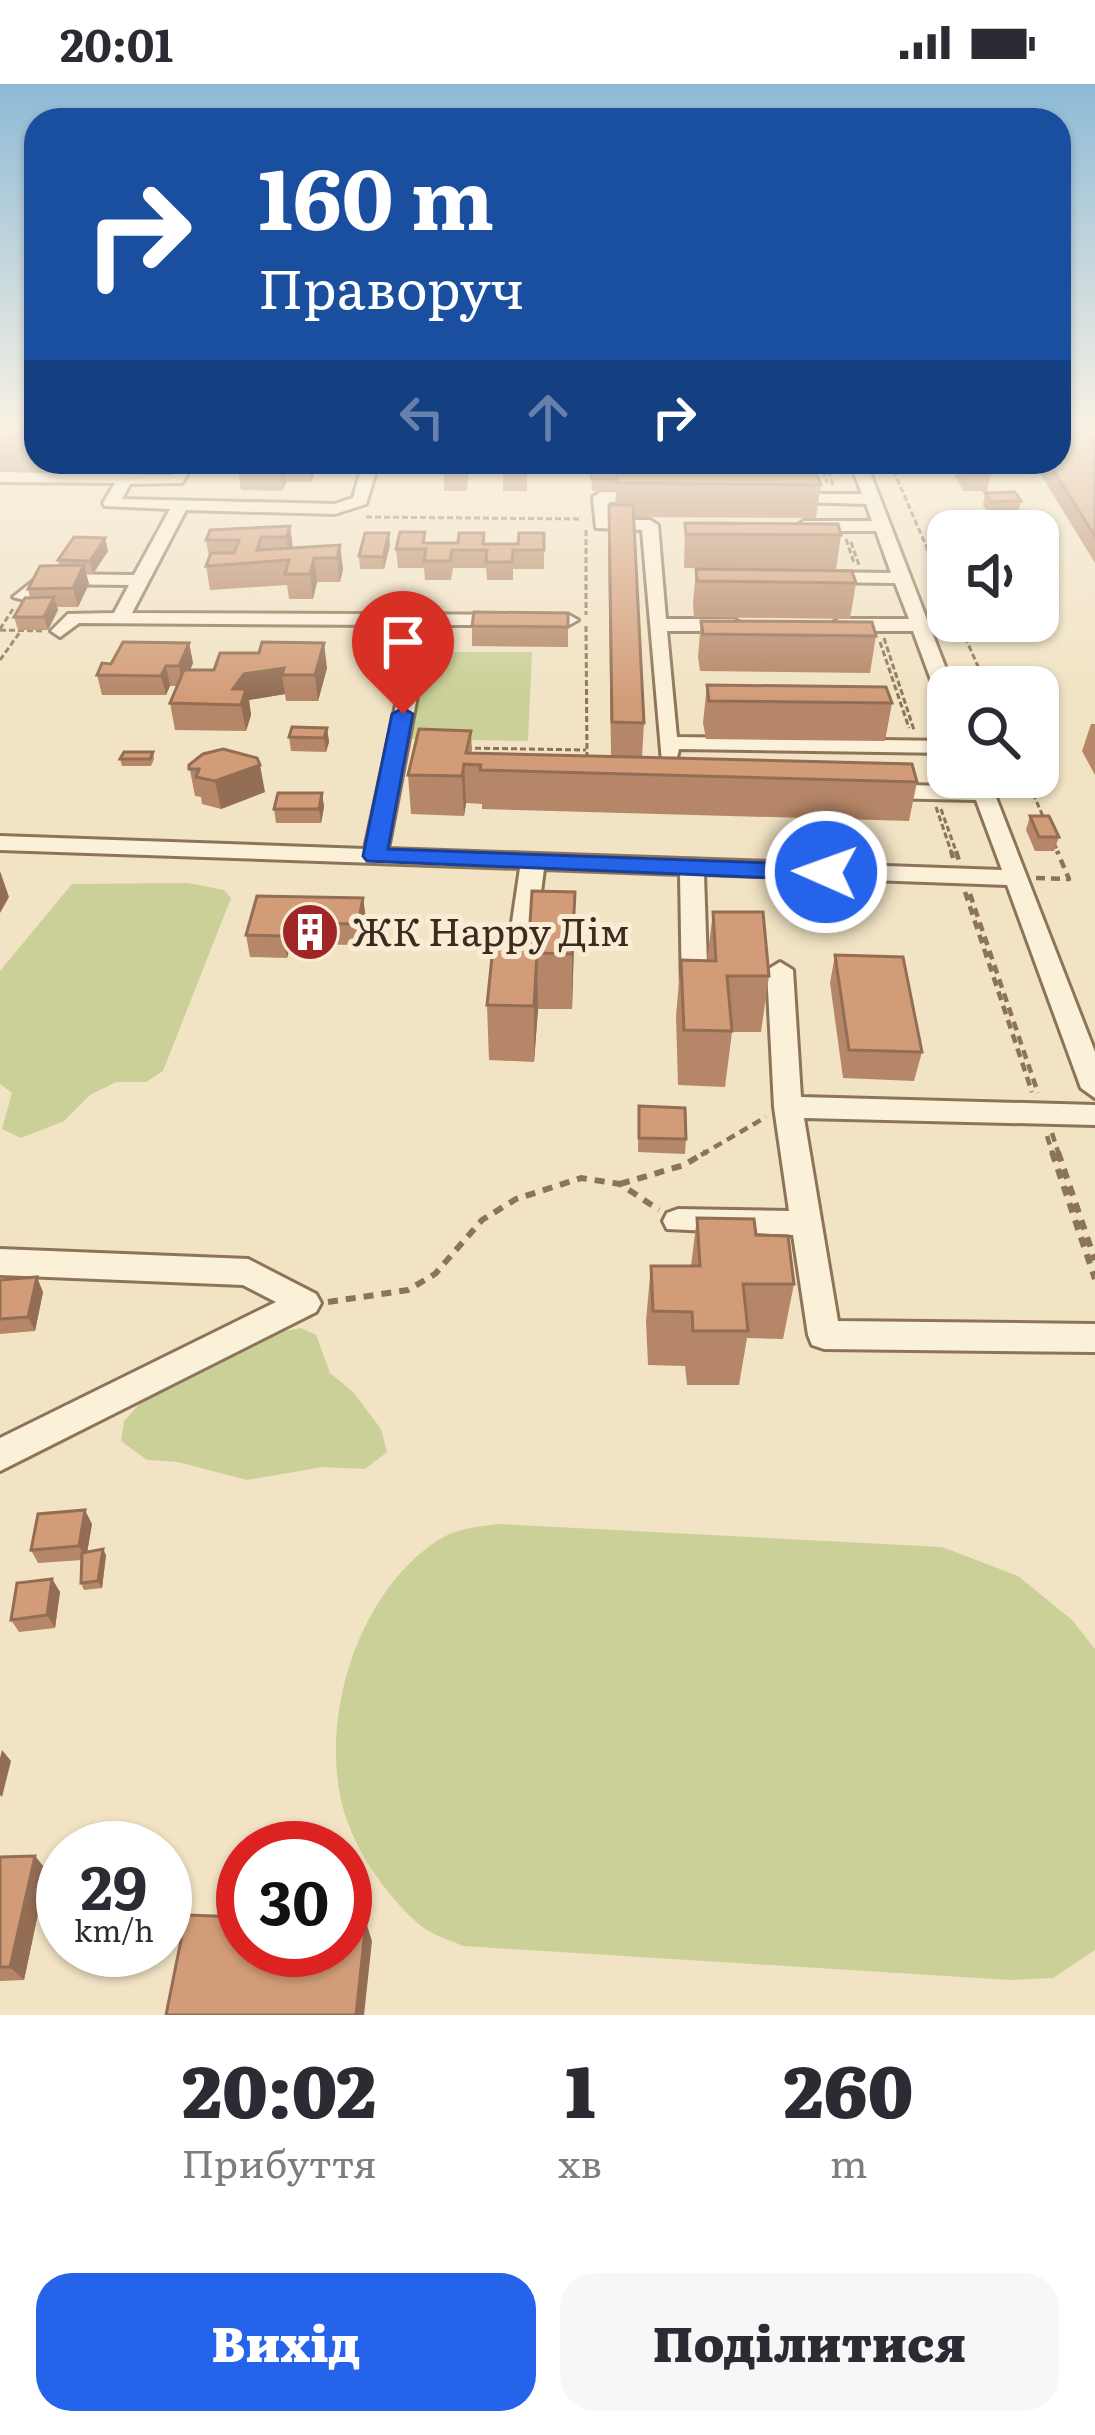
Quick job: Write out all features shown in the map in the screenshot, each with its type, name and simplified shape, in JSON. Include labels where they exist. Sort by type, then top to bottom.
[{"type":"street","points":[[120,618],[136,580],[173,518]]},
{"type":"street","points":[[602,518],[602,525],[674,525]]},
{"type":"street","points":[[879,518],[935,666]]},
{"type":"street","points":[[650,525],[669,754],[927,748]]},
{"type":"street","points":[[794,526],[882,526]]},
{"type":"street","points":[[794,577],[901,578]]},
{"type":"street","points":[[22,597],[42,579],[136,580]]},
{"type":"street","points":[[60,631],[74,618],[569,620]]},
{"type":"street","points":[[375,856],[417,649],[397,621]]},
{"type":"street","points":[[658,625],[744,625]]},
{"type":"street","points":[[810,625],[919,625]]},
{"type":"street","points":[[861,790],[927,787]]},
{"type":"street","points":[[986,798],[1095,1088]]},
{"type":"street","points":[[0,843],[1014,878]]},
{"type":"street","points":[[517,981],[532,862]]},
{"type":"street","points":[[692,868],[695,1009]]},
{"type":"street","points":[[780,970],[788,1107],[824,1335],[1095,1338]]},
{"type":"street","points":[[788,1107],[1095,1115]]},
{"type":"street","points":[[678,1221],[807,1223]]},
{"type":"street","points":[[0,1262],[248,1272],[305,1303]]},
{"type":"street","points":[[0,1455],[305,1303]]},
{"type":"path","points":[[488,518],[586,519],[586,763]]},
{"type":"path","points":[[914,518],[927,548]]},
{"type":"path","points":[[22,597],[0,630],[60,631]]},
{"type":"path","points":[[0,660],[20,632]]},
{"type":"path","points":[[453,748],[586,750]]},
{"type":"path","points":[[1014,878],[1069,878],[1034,798]]},
{"type":"path","points":[[620,1184],[684,1165],[788,1107]]},
{"type":"path","points":[[305,1303],[408,1290],[434,1274],[482,1220],[516,1199],[581,1178],[620,1184],[678,1221]]},
{"type":"green space","points":[[427,652],[532,652],[528,741],[412,739]]},
{"type":"green space","points":[[188,883],[224,890],[231,898],[163,1071],[146,1082],[116,1082],[90,1095],[64,1121],[21,1138],[2,1129],[12,1093],[0,1084],[0,971],[72,884]]},
{"type":"green space","points":[[301,1328],[316,1335],[330,1373],[353,1392],[381,1429],[387,1452],[365,1469],[323,1467],[247,1480],[178,1462],[147,1460],[121,1441],[124,1421],[144,1399],[263,1335]]},
{"type":"green space","points":[[499,1524],[942,1547],[1018,1576],[1072,1620],[1095,1649],[1095,1950],[1053,1978],[1010,1980],[463,1946],[425,1929],[372,1868],[372,1821],[347,1821],[336,1761],[337,1725],[354,1654],[387,1589],[437,1541],[467,1529]]},
{"type":"building","points":[[609,518],[634,518],[644,723],[612,722]]},
{"type":"building","points":[[1084,518],[1095,518],[1095,536]]},
{"type":"building","points":[[685,523],[838,524],[841,535],[686,534]]},
{"type":"building","points":[[290,526],[286,537],[261,537],[257,550],[340,545],[337,558],[314,558],[310,574],[285,574],[289,560],[206,566],[211,553],[234,553],[239,540],[206,540],[210,530]]},
{"type":"building","points":[[400,532],[425,532],[423,543],[458,543],[459,533],[484,533],[483,544],[518,544],[519,533],[544,533],[544,550],[513,550],[512,562],[486,562],[487,550],[452,550],[450,561],[424,561],[426,549],[396,549]]},
{"type":"building","points":[[365,533],[389,533],[383,557],[359,556]]},
{"type":"building","points":[[74,537],[105,538],[90,561],[58,560]]},
{"type":"building","points":[[84,565],[73,588],[28,589],[40,566]]},
{"type":"building","points":[[696,569],[852,571],[856,583],[697,581]]},
{"type":"building","points":[[54,597],[44,617],[14,617],[25,598]]},
{"type":"building","points":[[474,612],[568,613],[568,627],[472,626]]},
{"type":"building","points":[[701,621],[872,622],[876,636],[703,634]]},
{"type":"building","points":[[123,642],[189,643],[179,666],[166,666],[161,676],[97,675],[102,663],[111,664]]},
{"type":"building","points":[[262,642],[324,643],[315,675],[282,675],[284,668],[244,674],[233,689],[246,689],[241,705],[170,703],[184,670],[214,670],[220,653],[259,653]]},
{"type":"building","points":[[707,685],[886,687],[892,703],[709,701]]},
{"type":"building","points":[[292,727],[327,728],[324,738],[289,737]]},
{"type":"building","points":[[419,729],[471,731],[466,753],[912,764],[917,782],[480,770],[481,765],[464,764],[462,776],[408,775]]},
{"type":"building","points":[[223,749],[257,758],[260,765],[215,781],[196,777],[199,769],[189,769],[203,754]]},
{"type":"building","points":[[124,752],[153,752],[150,759],[120,759]]},
{"type":"building","points":[[278,793],[322,793],[319,809],[274,809]]},
{"type":"building","points":[[1030,816],[1049,816],[1059,837],[1039,837]]},
{"type":"building","points":[[532,891],[575,892],[572,954],[537,953],[534,1006],[487,1005],[494,938],[529,939]]},
{"type":"building","points":[[257,896],[363,898],[358,924],[287,923],[284,936],[246,935]]},
{"type":"building","points":[[713,912],[763,912],[769,976],[727,976],[732,1031],[684,1030],[681,960],[716,961]]},
{"type":"building","points":[[835,955],[903,957],[922,1052],[849,1050]]},
{"type":"building","points":[[639,1106],[685,1108],[686,1139],[639,1138]]},
{"type":"building","points":[[697,1218],[754,1219],[756,1235],[788,1236],[794,1284],[743,1284],[748,1331],[693,1331],[692,1312],[653,1311],[651,1266],[700,1266]]},
{"type":"building","points":[[37,1277],[28,1317],[0,1319],[0,1280]]},
{"type":"building","points":[[85,1510],[79,1546],[31,1550],[38,1514]]},
{"type":"building","points":[[103,1549],[98,1581],[81,1583],[82,1553]]},
{"type":"building","points":[[52,1579],[47,1615],[11,1620],[17,1583]]},
{"type":"building","points":[[35,1856],[10,1967],[0,1967],[0,1857]]},
{"type":"building","points":[[192,1915],[216,1916],[216,1977],[360,1977],[356,2015],[166,2015],[174,1977],[192,1977]]},
{"type":"place","name":"ЖК Happy Дім","points":[[310,932]]},
{"type":"route","points":[[403,714],[375,856],[826,872]]}]
